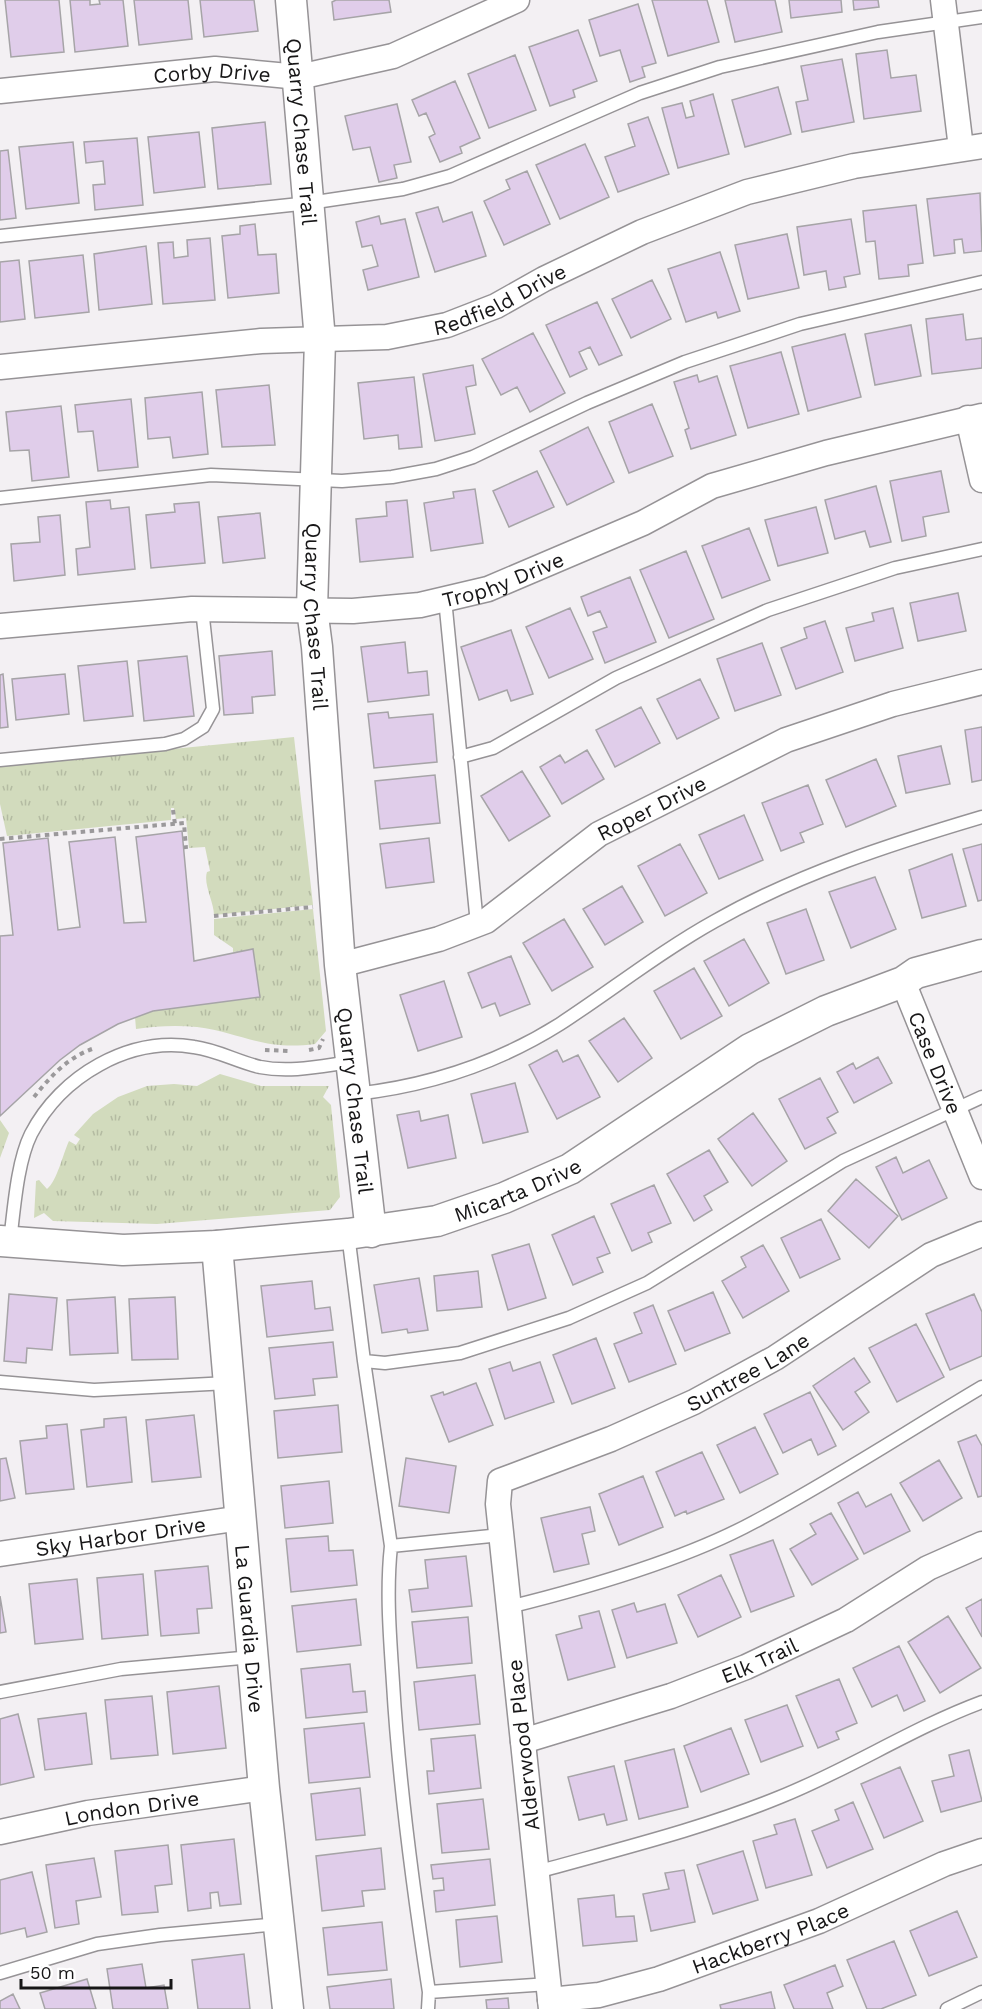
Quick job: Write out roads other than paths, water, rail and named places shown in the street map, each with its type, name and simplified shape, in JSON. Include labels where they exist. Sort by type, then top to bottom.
[{"type":"street","name":"Quarry Chase Trail","points":[[291,0],[320,340],[312,609],[317,647],[340,965],[355,1094],[359,1233]]},
{"type":"street","name":"Corby Drive","points":[[0,90],[215,69],[299,77],[393,56],[518,0]]},
{"type":"street","points":[[944,10],[972,147]]},
{"type":"street","name":"Redfield Drive","points":[[0,367],[261,341],[387,337],[447,325],[496,306],[544,279],[642,232],[747,192],[854,166],[972,147]]},
{"type":"street","points":[[975,417],[982,480]]},
{"type":"street","name":"Trophy Drive","points":[[0,626],[202,609],[353,611],[420,605],[488,589],[643,523],[712,486],[825,453],[975,417]]},
{"type":"street","name":"Roper Drive","points":[[340,965],[439,939],[486,921],[598,834],[697,782],[786,740],[893,704],[982,682]]},
{"type":"street","name":"Micarta Drive","points":[[5,1241],[123,1250],[217,1246],[359,1233],[438,1221],[504,1198],[570,1169],[750,1049],[826,1011],[903,982],[916,973],[982,955]]},
{"type":"street","name":"Case Drive","points":[[903,982],[982,1177]]},
{"type":"street","name":"Suntree Lane","points":[[500,1481],[611,1438],[694,1402],[775,1358],[932,1255],[982,1234]]},
{"type":"street","name":"La Guardia Drive","points":[[217,1246],[264,1788],[288,2009]]},
{"type":"street","name":"Alderwood Place","points":[[500,1481],[498,1504],[501,1535],[550,1997]]},
{"type":"street","name":"Sky Harbor Drive","points":[[0,1554],[242,1518]]},
{"type":"street","name":"Elk Trail","points":[[523,1741],[671,1696],[746,1667],[846,1620],[928,1568],[982,1544]]},
{"type":"street","name":"London Drive","points":[[0,1832],[88,1813],[264,1788]]},
{"type":"street","name":"Hackberry Place","points":[[550,1997],[598,1995],[659,1979],[819,1920],[945,1864],[982,1851]]},
{"type":"lane","points":[[0,236],[309,204],[403,189],[450,176],[640,93],[720,67],[944,10],[982,17]]},
{"type":"lane","points":[[0,498],[211,476],[266,476],[316,481],[392,477],[436,469],[473,457],[587,402],[685,362],[800,324],[982,282]]},
{"type":"lane","points":[[460,758],[493,748],[616,678],[768,610],[895,568],[982,549]]},
{"type":"lane","points":[[445,599],[477,924]]},
{"type":"lane","points":[[0,760],[165,744],[183,739],[203,727],[213,709],[202,609]]},
{"type":"lane","points":[[355,1094],[398,1089],[475,1067],[558,1025],[713,922],[775,889],[925,834],[982,817]]},
{"type":"lane","points":[[5,1241],[31,1134],[56,1099],[91,1068],[128,1051],[162,1046],[195,1047],[260,1066],[288,1070],[351,1062]]},
{"type":"lane","points":[[364,1361],[385,1362],[460,1353],[569,1318],[647,1283],[843,1161],[982,1097]]},
{"type":"lane","points":[[359,1233],[364,1361],[391,1546],[387,1586],[395,1720],[411,1878],[429,1992],[428,2009]]},
{"type":"lane","points":[[0,1382],[94,1389],[229,1383]]},
{"type":"lane","points":[[509,1607],[563,1593],[672,1557],[753,1523],[982,1387]]},
{"type":"lane","points":[[391,1546],[501,1535]]},
{"type":"lane","points":[[0,1692],[121,1669],[253,1657]]},
{"type":"lane","points":[[537,1872],[700,1826],[780,1797],[839,1771],[946,1715],[982,1702]]},
{"type":"lane","points":[[0,1973],[97,1944],[160,1935],[279,1924]]},
{"type":"lane","points":[[429,1992],[550,1997]]},
{"type":"lane","points":[[947,2009],[982,1992]]}]
